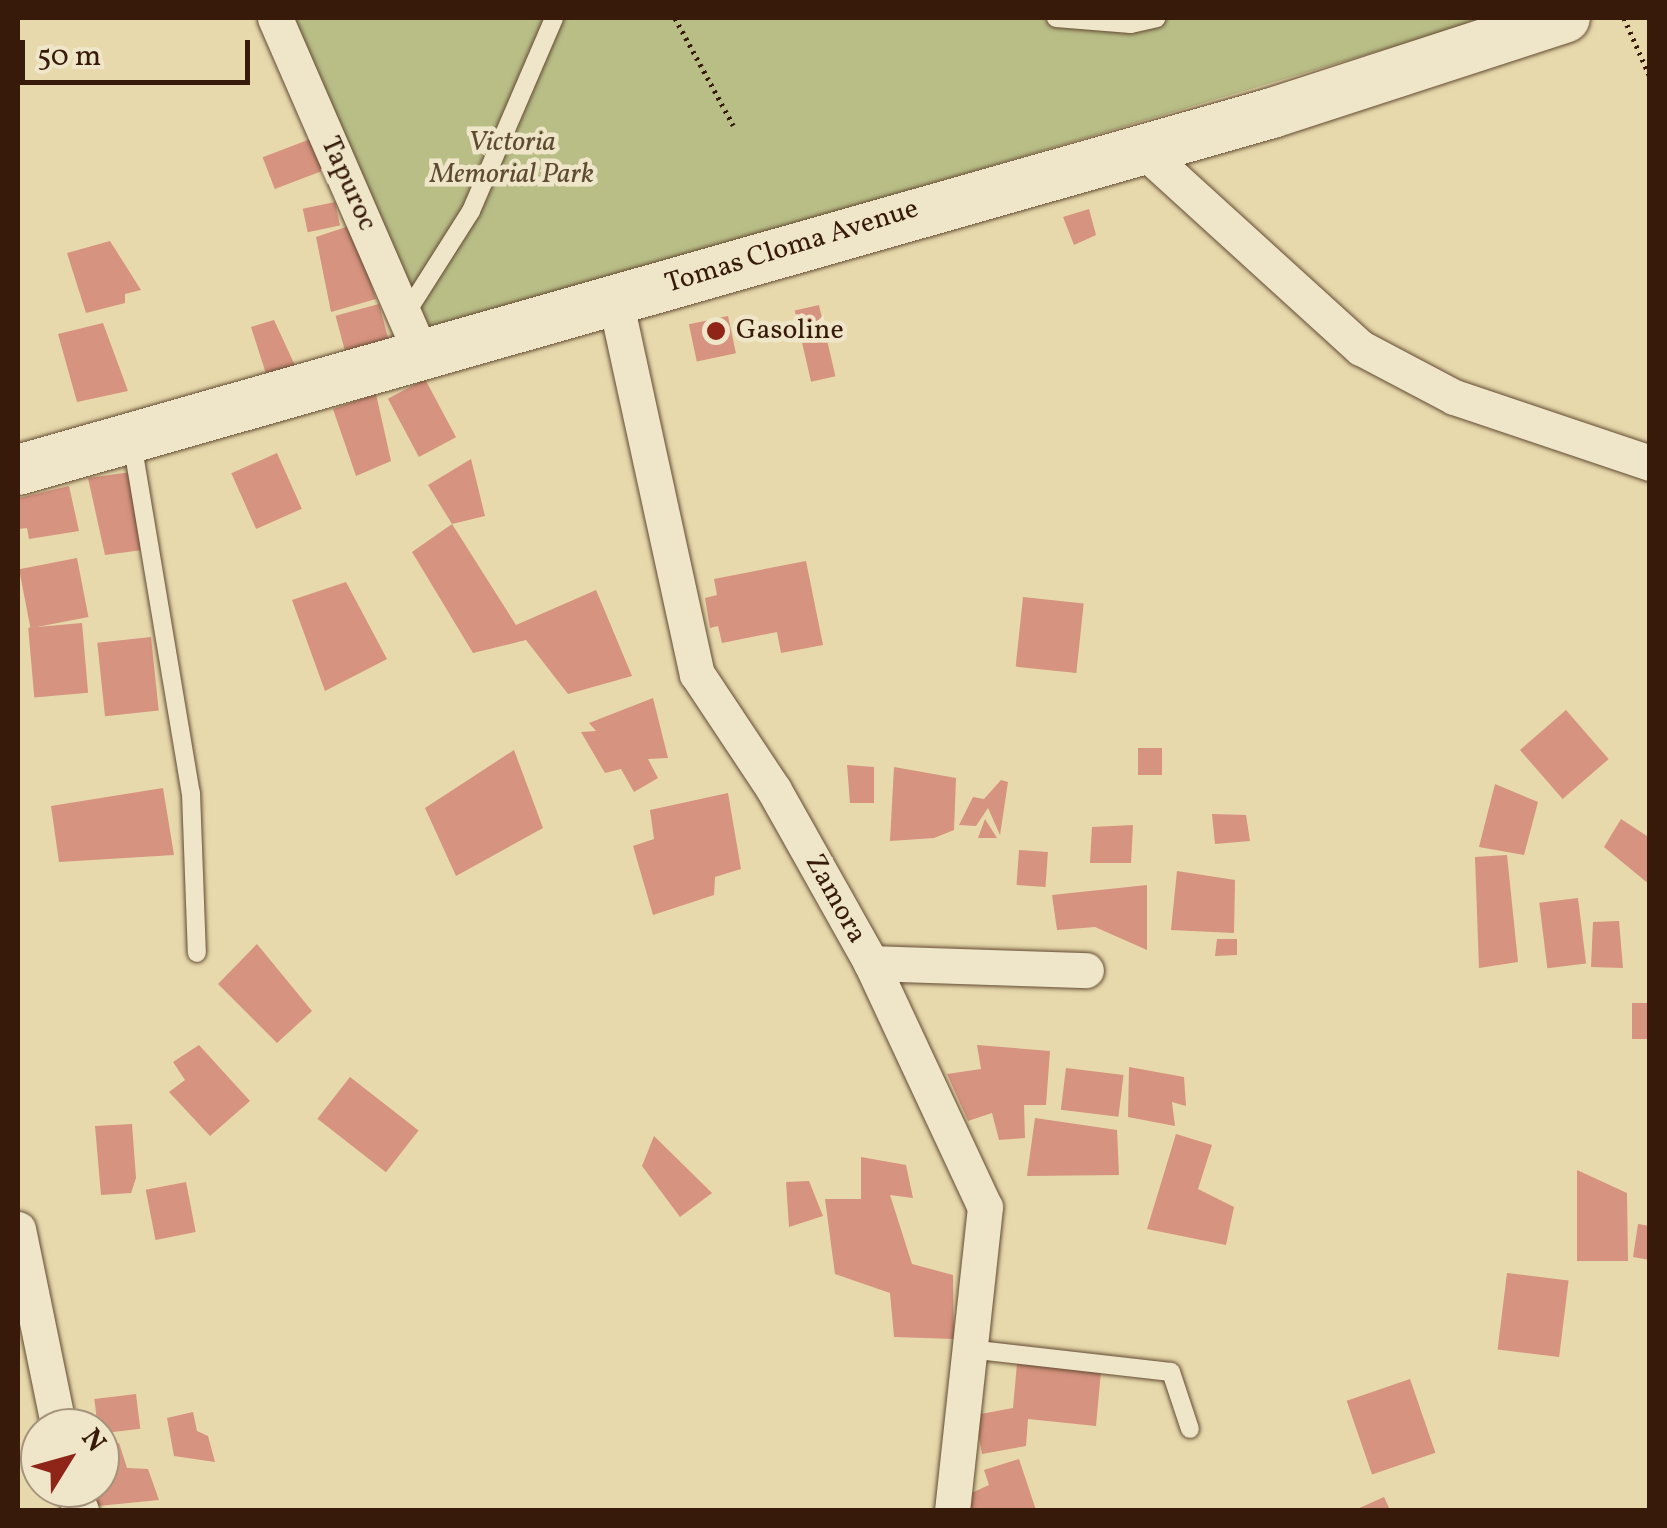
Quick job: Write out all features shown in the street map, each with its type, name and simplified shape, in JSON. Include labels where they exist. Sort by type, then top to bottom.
[{"type":"main road","name":"Tomas Cloma Avenue","points":[[18,470],[132,436],[413,333],[615,300],[1142,149],[1565,18]]},
{"type":"street","name":"Tapuroc","points":[[275,18],[413,333]]},
{"type":"street","points":[[1142,149],[1361,348],[1454,397],[1650,463]]},
{"type":"street","name":"Zamora","points":[[615,300],[697,674],[774,790],[871,962],[985,1207],[952,1510]]},
{"type":"street","points":[[871,962],[1086,970]]},
{"type":"street","points":[[18,1229],[32,1368],[50,1408]]},
{"type":"lane","points":[[413,333],[471,211],[554,18]]},
{"type":"lane","points":[[1056,18],[1131,24],[1156,18]]},
{"type":"lane","points":[[132,436],[191,794],[197,952]]},
{"type":"lane","points":[[970,1349],[1171,1372],[1190,1429]]},
{"type":"path","points":[[675,18],[733,126]]},
{"type":"path","points":[[1624,18],[1650,77]]},
{"type":"green space","name":"Victoria Memorial Park","points":[[294,18],[1490,18],[431,332]]},
{"type":"building","points":[[313,138],[325,170],[275,189],[263,157]]},
{"type":"building","points":[[335,202],[340,225],[308,232],[303,209]]},
{"type":"building","points":[[1089,209],[1096,235],[1074,245],[1063,217]]},
{"type":"building","points":[[352,225],[376,299],[331,312],[316,237]]},
{"type":"building","points":[[110,241],[141,290],[125,294],[125,303],[86,313],[67,253]]},
{"type":"building","points":[[379,304],[390,346],[347,357],[336,316]]},
{"type":"building","points":[[819,305],[835,376],[811,382],[795,311]]},
{"type":"building","points":[[728,316],[736,353],[697,361],[689,324]]},
{"type":"building","points":[[274,320],[298,372],[269,383],[251,327]]},
{"type":"building","points":[[103,323],[128,391],[77,402],[58,334]]},
{"type":"building","points":[[425,379],[456,437],[419,457],[388,399]]},
{"type":"building","points":[[376,394],[391,461],[356,476],[333,409]]},
{"type":"building","points":[[277,453],[302,509],[256,529],[231,473]]},
{"type":"building","points":[[471,459],[485,516],[452,524],[428,485]]},
{"type":"building","points":[[131,472],[142,550],[105,555],[88,478]]},
{"type":"building","points":[[69,486],[79,531],[29,539],[27,528],[18,529],[19,498]]},
{"type":"building","points":[[452,524],[516,625],[596,590],[632,676],[568,694],[526,640],[473,653],[412,552]]},
{"type":"building","points":[[77,558],[88,617],[31,628],[19,569]]},
{"type":"building","points":[[806,561],[823,645],[781,653],[777,632],[722,643],[718,626],[710,628],[705,598],[717,595],[714,579]]},
{"type":"building","points":[[346,582],[387,659],[325,691],[292,600]]},
{"type":"building","points":[[1023,597],[1084,603],[1076,673],[1016,667]]},
{"type":"building","points":[[82,623],[88,693],[34,697],[28,628]]},
{"type":"building","points":[[151,637],[159,711],[105,716],[97,643]]},
{"type":"building","points":[[653,698],[668,758],[648,759],[658,778],[634,792],[621,769],[605,773],[581,732],[596,731],[589,723]]},
{"type":"building","points":[[1566,710],[1609,759],[1563,799],[1520,750]]},
{"type":"building","points":[[1138,748],[1162,748],[1162,775],[1138,775]]},
{"type":"building","points":[[514,750],[543,828],[456,876],[425,808]]},
{"type":"building","points":[[847,765],[874,767],[874,803],[850,803]]},
{"type":"building","points":[[894,767],[956,778],[954,830],[934,838],[890,841]]},
{"type":"building","points":[[1001,780],[1008,782],[1000,835],[988,808],[976,826],[959,825],[973,797],[984,799]]},
{"type":"building","points":[[1495,784],[1538,802],[1524,855],[1479,847]]},
{"type":"building","points":[[163,788],[174,855],[59,862],[51,806]]},
{"type":"building","points":[[728,793],[741,869],[715,877],[714,895],[653,915],[633,846],[654,839],[650,810]]},
{"type":"building","points":[[1212,814],[1246,815],[1250,841],[1215,844]]},
{"type":"building","points":[[985,819],[997,838],[978,838]]},
{"type":"building","points":[[1621,819],[1650,838],[1650,885],[1604,847]]},
{"type":"building","points":[[1133,825],[1131,863],[1090,863],[1092,827]]},
{"type":"building","points":[[1019,850],[1048,852],[1045,887],[1017,885]]},
{"type":"building","points":[[1507,855],[1518,962],[1479,968],[1475,857]]},
{"type":"building","points":[[1177,871],[1235,880],[1234,933],[1171,930]]},
{"type":"building","points":[[1147,885],[1147,950],[1095,927],[1057,930],[1052,895]]},
{"type":"building","points":[[1578,898],[1586,964],[1547,968],[1539,903]]},
{"type":"building","points":[[1619,921],[1623,968],[1591,967],[1593,922]]},
{"type":"building","points":[[1217,939],[1237,939],[1237,955],[1215,956]]},
{"type":"building","points":[[257,944],[312,1011],[277,1043],[218,984]]},
{"type":"building","points":[[1632,1003],[1650,1003],[1650,1039],[1632,1039]]},
{"type":"building","points":[[199,1045],[250,1101],[210,1136],[169,1092],[185,1080],[173,1062]]},
{"type":"building","points":[[977,1045],[1050,1051],[1046,1105],[1024,1105],[1025,1138],[999,1140],[992,1113],[968,1121],[947,1074],[981,1069]]},
{"type":"building","points":[[1129,1067],[1184,1077],[1186,1106],[1172,1102],[1175,1126],[1128,1117]]},
{"type":"building","points":[[1066,1068],[1124,1075],[1118,1117],[1061,1110]]},
{"type":"building","points":[[350,1077],[419,1131],[386,1172],[317,1119]]},
{"type":"building","points":[[1035,1118],[1117,1130],[1119,1175],[1027,1176]]},
{"type":"building","points":[[132,1124],[136,1178],[131,1193],[101,1195],[95,1126]]},
{"type":"building","points":[[1176,1134],[1212,1145],[1198,1189],[1234,1207],[1226,1245],[1147,1229]]},
{"type":"building","points":[[654,1136],[712,1193],[680,1217],[642,1166]]},
{"type":"building","points":[[861,1157],[906,1165],[913,1198],[890,1195],[912,1264],[953,1275],[954,1339],[894,1337],[890,1293],[835,1274],[825,1199],[861,1199]]},
{"type":"building","points":[[1577,1170],[1627,1193],[1628,1261],[1577,1261]]},
{"type":"building","points":[[809,1181],[823,1216],[789,1227],[786,1182]]},
{"type":"building","points":[[186,1182],[196,1232],[155,1240],[146,1190]]},
{"type":"building","points":[[1638,1224],[1650,1226],[1650,1260],[1633,1257]]},
{"type":"building","points":[[1507,1273],[1569,1281],[1559,1357],[1498,1349]]},
{"type":"building","points":[[1017,1363],[1101,1371],[1096,1426],[1028,1419],[1026,1446],[982,1454],[975,1415],[1013,1408]]},
{"type":"building","points":[[1410,1379],[1435,1453],[1372,1475],[1347,1401]]},
{"type":"building","points":[[136,1394],[140,1429],[120,1431],[120,1408],[95,1408],[94,1399]]},
{"type":"building","points":[[193,1412],[197,1431],[208,1436],[215,1462],[174,1456],[167,1418]]},
{"type":"building","points":[[120,1446],[127,1468],[148,1469],[159,1500],[120,1504]]},
{"type":"building","points":[[1019,1459],[1036,1510],[971,1510],[967,1495],[989,1485],[984,1470]]},
{"type":"building","points":[[1384,1497],[1390,1510],[1355,1510]]},
{"type":"place","name":"Gasoline","points":[[716,331]]}]
